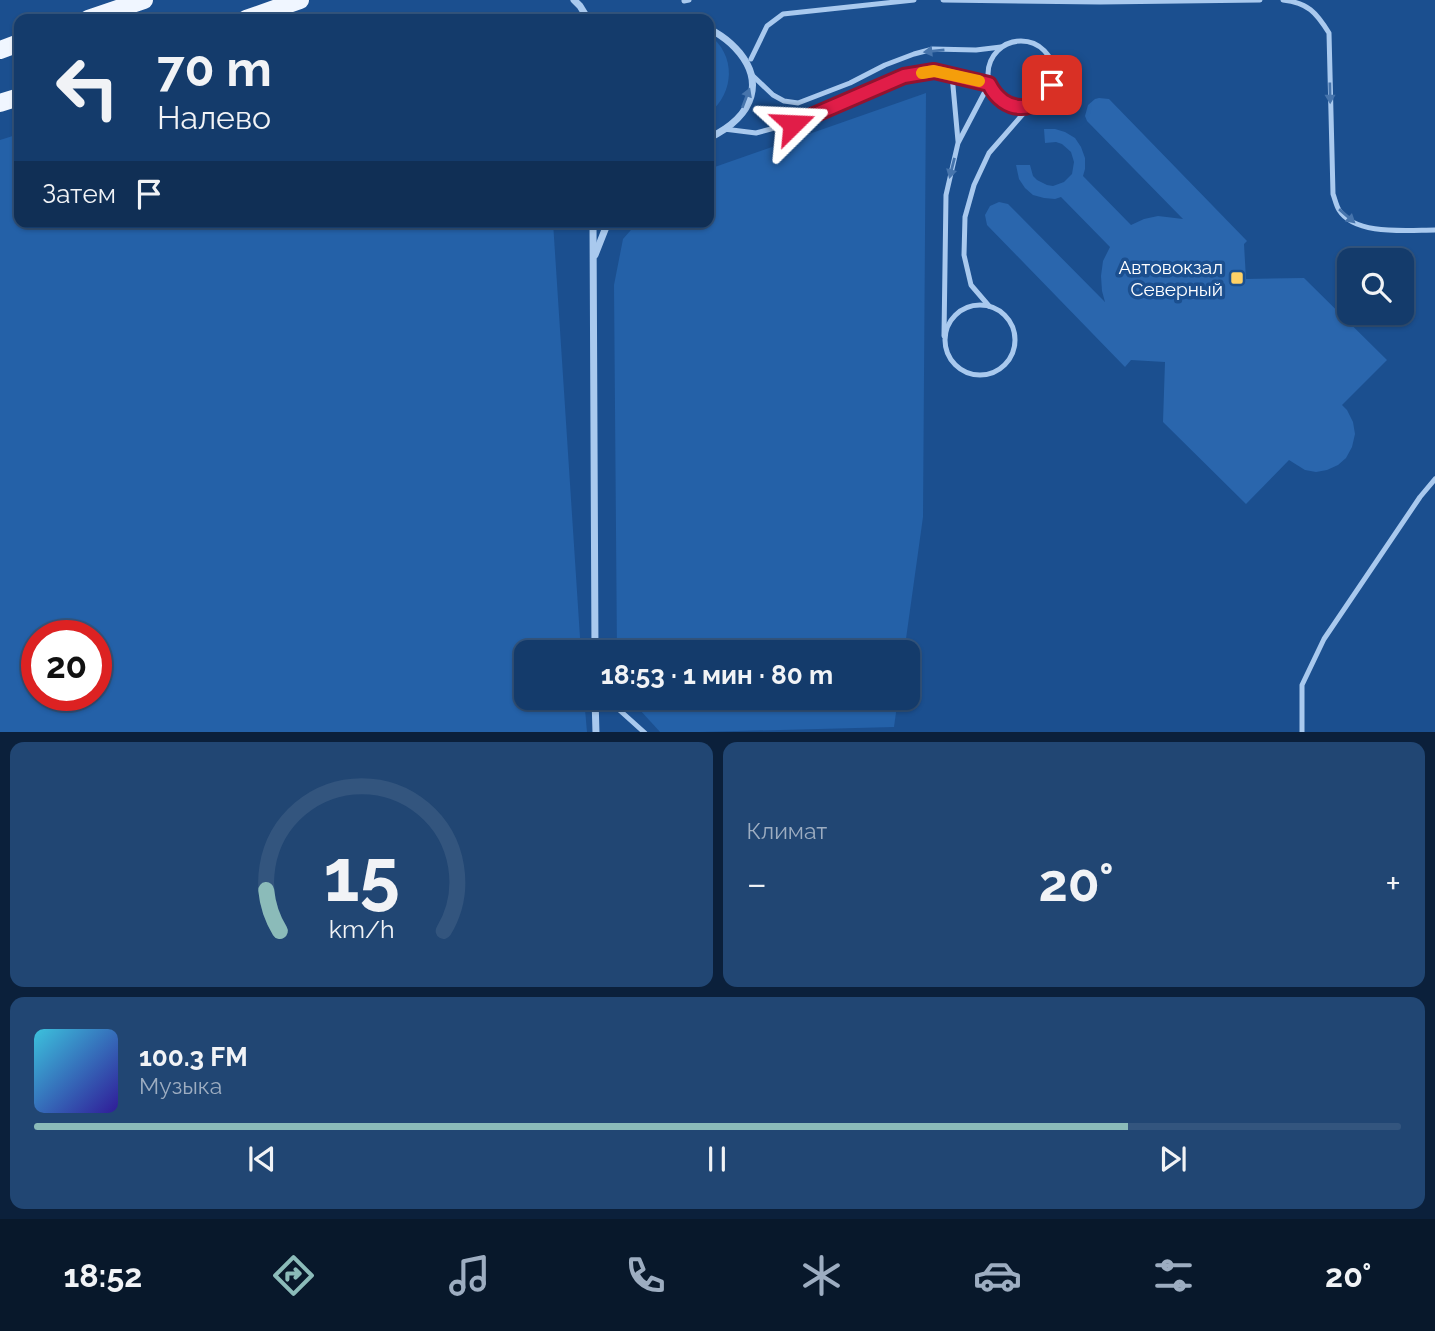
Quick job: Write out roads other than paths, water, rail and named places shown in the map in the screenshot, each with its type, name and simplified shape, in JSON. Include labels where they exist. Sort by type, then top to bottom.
[{"type":"main road","points":[[103,14],[144,0]]},
{"type":"main road","points":[[260,14],[300,0]]},
{"type":"street","points":[[671,2],[690,1]]},
{"type":"street","points":[[641,14],[647,10]]},
{"type":"street","points":[[714,135],[736,118],[750,90],[752,75],[748,48]]},
{"type":"street","points":[[593,228],[595,640]]},
{"type":"street","points":[[593,259],[606,228]]},
{"type":"street","points":[[595,710],[596,732]]},
{"type":"lane","points":[[751,59],[767,26],[783,13],[914,0]]},
{"type":"lane","points":[[943,0],[1260,0]]},
{"type":"lane","points":[[1283,0],[1308,7],[1319,16],[1329,33],[1333,194],[1339,211],[1351,222],[1367,228],[1435,230]]},
{"type":"lane","points":[[1010,42],[1031,42],[1041,47],[1048,55],[1053,64],[1054,75],[1048,94],[1040,101],[1020,107],[1010,105],[994,93],[989,84],[989,64],[1001,47],[1010,42]]},
{"type":"lane","points":[[752,75],[773,95],[783,101],[798,103],[914,54],[933,49],[976,50],[1001,47]]},
{"type":"lane","points":[[724,130],[756,133],[793,124],[904,76],[934,71],[989,84]]},
{"type":"lane","points":[[952,75],[958,143]]},
{"type":"lane","points":[[944,336],[947,326],[959,311],[977,304],[989,306],[1008,318],[1016,339],[1014,351],[1000,370],[990,375],[978,376],[957,368],[945,347],[944,336],[946,195],[958,143],[989,84]]},
{"type":"lane","points":[[989,306],[971,285],[964,255],[965,217],[974,185],[989,153],[1030,106]]},
{"type":"lane","points":[[1302,732],[1302,685],[1324,639],[1435,479]]},
{"type":"lane","points":[[620,710],[644,732]]},
{"type":"place","name":"Автовокзал Северный","points":[[1237,278]]}]
